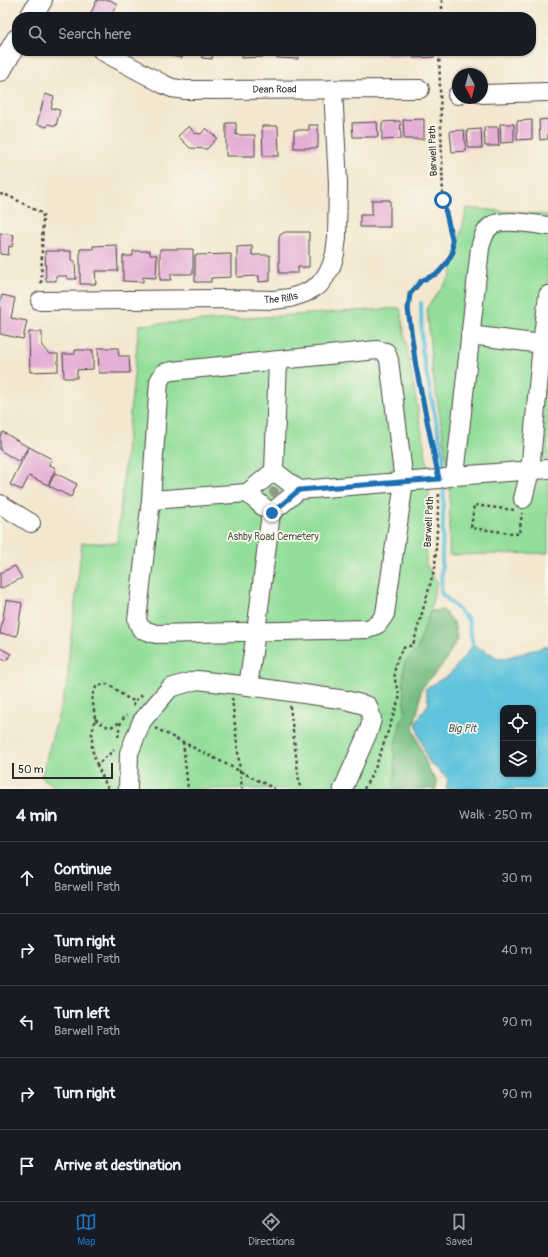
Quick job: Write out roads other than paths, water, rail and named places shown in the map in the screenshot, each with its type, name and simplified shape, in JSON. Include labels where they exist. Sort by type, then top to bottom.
[{"type":"street","name":"Dean Road","points":[[111,56],[163,84],[172,88],[185,90],[420,89]]},
{"type":"street","name":"The Rills","points":[[40,301],[219,298],[273,300],[290,298],[305,293],[319,285],[331,267],[335,254],[337,237],[338,183],[334,89]]},
{"type":"street","points":[[488,94],[548,92]]},
{"type":"street","points":[[447,478],[470,336],[480,248],[483,237],[491,225],[508,221],[548,226]]},
{"type":"street","points":[[522,505],[530,471],[546,345],[548,295]]},
{"type":"street","points":[[470,336],[546,345]]},
{"type":"street","points":[[377,350],[386,352],[389,360],[404,482],[385,614],[378,624],[368,629],[256,632],[156,634],[141,629],[137,620],[151,500],[159,381],[164,373],[172,370],[377,350]]},
{"type":"street","points":[[151,500],[247,493],[274,471],[278,360]]},
{"type":"street","points":[[248,686],[272,513],[299,490],[548,469]]},
{"type":"street","points":[[274,471],[299,490]]},
{"type":"street","points":[[247,493],[272,513]]},
{"type":"street","points":[[0,504],[31,523]]},
{"type":"street","points":[[128,789],[129,753],[142,721],[170,688],[197,680],[346,700],[368,706],[372,719],[369,730],[343,789]]},
{"type":"water","name":"Big Pit","points":[[473,645],[501,659],[548,646],[548,789],[446,789],[448,779],[429,762],[416,722],[429,703],[425,689],[450,674]]},
{"type":"waterway","points":[[421,303],[422,351],[443,455],[444,473]]},
{"type":"waterway","points":[[444,483],[441,593],[468,619],[473,645]]},
{"type":"park label","name":"Ashby Road Cemetery","points":[[273,537]]}]
